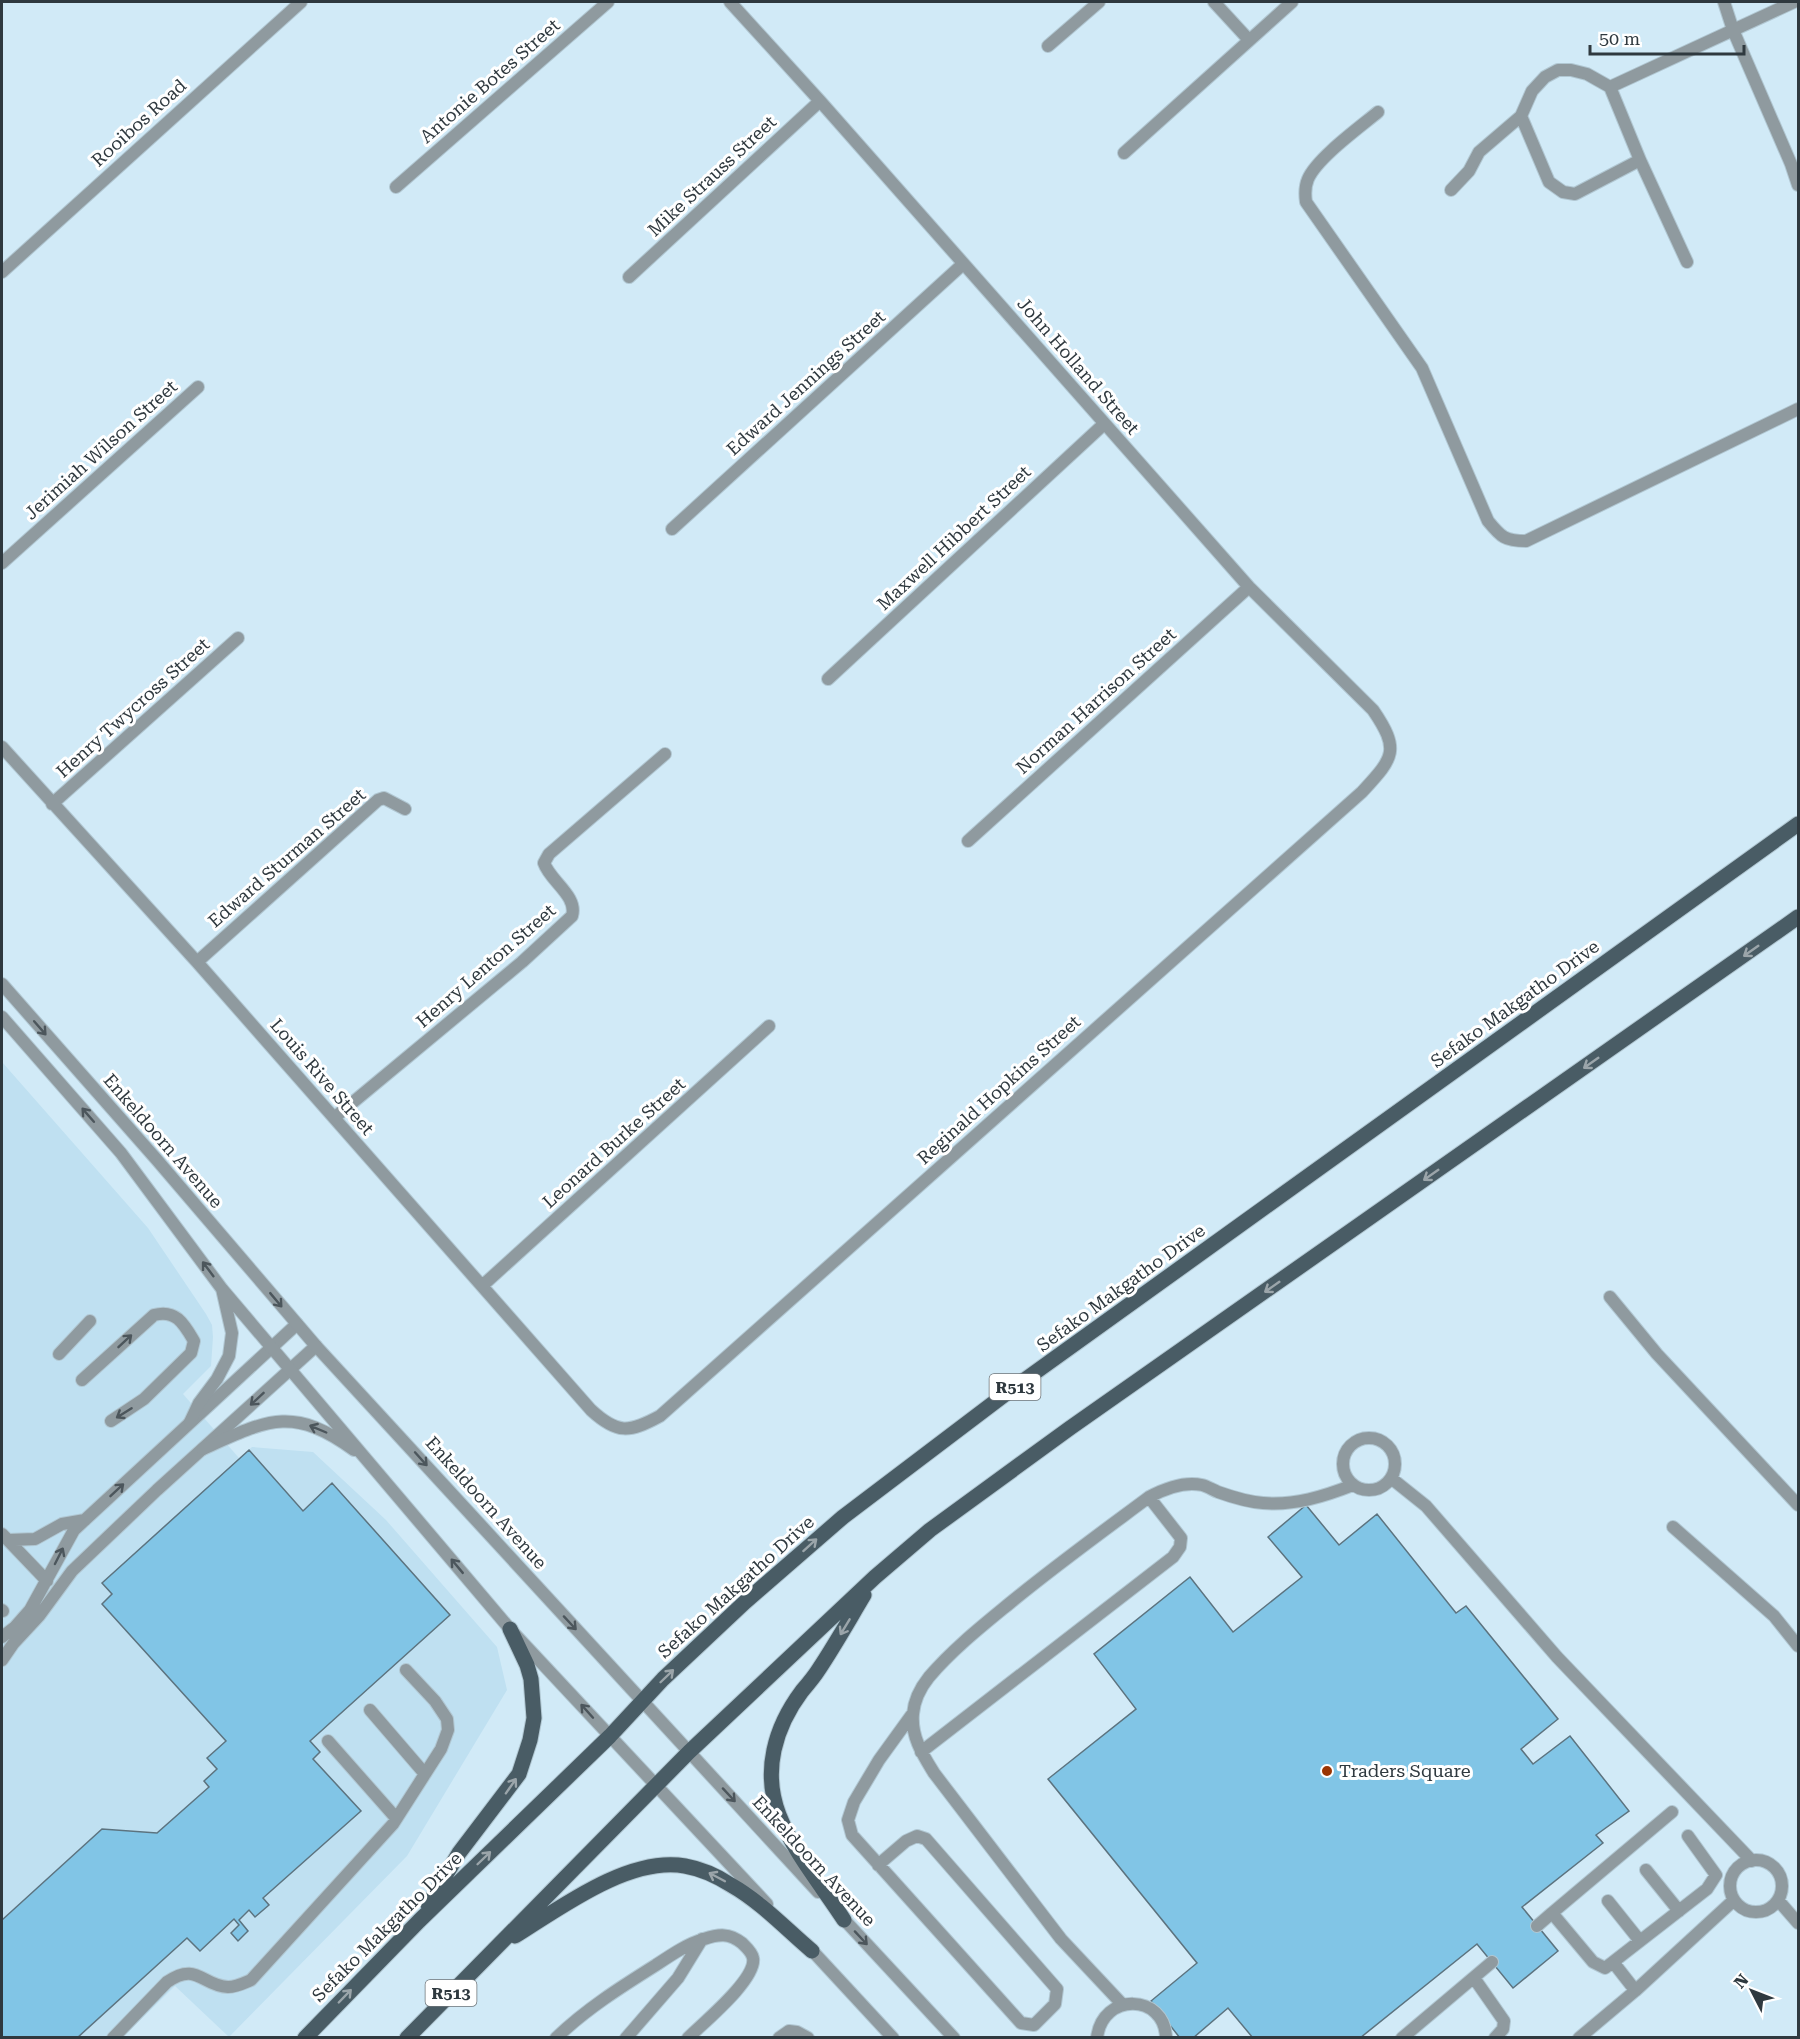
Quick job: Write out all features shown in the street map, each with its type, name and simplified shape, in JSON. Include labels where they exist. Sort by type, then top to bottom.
[{"type":"main road","name":"Sefako Makgatho Drive","points":[[304,2037],[419,1921],[745,1602],[843,1517],[1012,1389],[1798,824]]},
{"type":"main road","name":"R513","points":[[407,2037],[689,1752],[875,1577],[930,1530],[1052,1440],[1798,917]]},
{"type":"main road","points":[[844,1920],[782,1822],[772,1790],[772,1766],[776,1740],[786,1716],[818,1672],[875,1577]]},
{"type":"main road","points":[[419,1921],[459,1853],[512,1785],[523,1764],[534,1718],[533,1694],[527,1665],[510,1629]]},
{"type":"main road","points":[[495,1948],[616,1878],[651,1867],[684,1865],[708,1872],[733,1885],[812,1951]]},
{"type":"street","name":"Rooibos Road","points":[[2,272],[301,2]]},
{"type":"street","name":"Antonie Botes Street","points":[[396,187],[608,2]]},
{"type":"street","name":"John Holland Street","points":[[730,2],[1249,588],[1373,710],[1386,729],[1391,743],[1390,755]]},
{"type":"street","points":[[1048,46],[1099,2]]},
{"type":"street","points":[[1214,2],[1249,40]]},
{"type":"street","points":[[1124,153],[1292,2]]},
{"type":"street","points":[[1724,2],[1733,30],[1798,184]]},
{"type":"street","points":[[1610,87],[1794,2]]},
{"type":"street","points":[[1451,190],[1469,171],[1479,152],[1521,116],[1532,91],[1545,76],[1558,70],[1587,74],[1610,87],[1686,262]]},
{"type":"street","name":"Mike Strauss Street","points":[[629,277],[820,101]]},
{"type":"street","points":[[1378,112],[1329,153],[1309,178],[1305,191],[1306,202],[1422,369],[1488,521],[1498,533],[1511,541],[1526,541],[1798,408]]},
{"type":"street","points":[[1521,116],[1549,182],[1563,192],[1575,194],[1640,160]]},
{"type":"street","name":"Edward Jennings Street","points":[[672,529],[963,264]]},
{"type":"street","name":"Jerimiah Wilson Street","points":[[2,563],[198,387]]},
{"type":"street","name":"Maxwell Hibbert Street","points":[[828,679],[1104,424]]},
{"type":"street","name":"Norman Harrison Street","points":[[968,841],[1249,588]]},
{"type":"street","name":"Henry Twycross Street","points":[[52,804],[238,638]]},
{"type":"street","name":"Louis Rive Street","points":[[2,747],[196,962],[591,1410],[616,1428]]},
{"type":"street","name":"Henry Lenton Street","points":[[334,1118],[522,962],[572,916],[574,909],[571,901],[547,871],[544,863],[549,854],[665,754]]},
{"type":"street","name":"Reginald Hopkins Street","points":[[616,1428],[639,1428],[660,1416],[1362,792],[1382,771],[1390,755]]},
{"type":"street","name":"Edward Sturman Street","points":[[196,962],[378,800],[384,798],[405,809]]},
{"type":"street","name":"Enkeldoorn Avenue","points":[[2,984],[316,1346],[642,1702],[954,2037]]},
{"type":"street","points":[[2,1017],[121,1153],[222,1289],[510,1629],[893,2037]]},
{"type":"street","name":"Leonard Burke Street","points":[[482,1286],[770,1026]]},
{"type":"street","points":[[190,1422],[199,1403],[217,1379],[229,1356],[232,1333],[222,1289]]},
{"type":"street","points":[[1610,1297],[1657,1354],[1798,1505]]},
{"type":"street","points":[[82,1380],[154,1315],[165,1312],[173,1315],[186,1326],[194,1341],[191,1353],[144,1399],[111,1421]]},
{"type":"street","points":[[59,1354],[90,1321]]},
{"type":"street","points":[[2,1637],[15,1627],[30,1610],[68,1539],[85,1520],[297,1324]]},
{"type":"street","points":[[2,1660],[13,1644],[39,1616],[72,1571],[157,1490],[316,1346]]},
{"type":"street","points":[[203,1449],[260,1424],[286,1420],[320,1429],[368,1460]]},
{"type":"street","points":[[878,1865],[906,1841],[917,1836],[926,1839],[1057,1989],[1055,2004],[1034,2025],[1021,2023],[878,1865],[852,1835],[848,1820],[854,1802],[879,1760],[912,1713],[918,1695],[928,1678],[973,1633],[1042,1577],[1149,1497],[1171,1487],[1200,1484],[1219,1493],[1263,1503],[1287,1503],[1320,1497],[1353,1485],[1369,1490],[1385,1484],[1391,1478],[1394,1462],[1388,1447],[1373,1439],[1365,1439],[1351,1446],[1343,1461],[1343,1470],[1353,1485]]},
{"type":"street","points":[[1391,1478],[1425,1506],[1557,1657],[1752,1861]]},
{"type":"street","points":[[921,1752],[1173,1557],[1180,1548],[1181,1538],[1149,1497]]},
{"type":"street","points":[[5,1537],[35,1539],[62,1524],[85,1520]]},
{"type":"street","points":[[1673,1527],[1774,1616],[1798,1646]]},
{"type":"street","points":[[5,1537],[47,1581]]},
{"type":"street","points":[[113,2037],[167,1982],[177,1975],[191,1973],[227,1987],[251,1980],[396,1818],[441,1749],[448,1730],[447,1719],[435,1701],[406,1670]]},
{"type":"street","points":[[370,1710],[425,1774]]},
{"type":"street","points":[[912,1713],[913,1732],[921,1752],[934,1773],[1061,1939],[1122,2004]]},
{"type":"street","points":[[328,1741],[396,1818]]},
{"type":"street","points":[[1537,1926],[1672,1812]]},
{"type":"street","points":[[1552,1913],[1593,1962],[1605,1968],[1707,1889],[1716,1875],[1688,1836]]},
{"type":"street","points":[[1752,1861],[1768,1864],[1780,1876],[1782,1884],[1778,1900],[1764,1911],[1756,1912],[1740,1907],[1734,1900],[1730,1883],[1733,1875],[1744,1863],[1752,1861]]},
{"type":"street","points":[[1646,1870],[1679,1911]]},
{"type":"street","points":[[1608,1900],[1640,1941]]},
{"type":"street","points":[[1579,2037],[1635,1991],[1734,1900]]},
{"type":"street","points":[[1778,1900],[1798,1923]]},
{"type":"street","points":[[556,2037],[606,1997],[681,1949],[702,1939],[721,1934],[734,1937],[748,1948],[753,1958],[751,1970],[743,1984],[688,2037]]},
{"type":"street","points":[[626,2037],[678,1978],[702,1939]]},
{"type":"street","points":[[1402,2037],[1492,1962]]},
{"type":"street","points":[[1613,1962],[1630,1985]]},
{"type":"street","points":[[1474,1978],[1504,2020],[1503,2029],[1495,2037]]},
{"type":"street","points":[[1097,2037],[1103,2018],[1111,2009],[1122,2004],[1134,2003],[1156,2012],[1163,2022],[1166,2037]]},
{"type":"street","points":[[779,2037],[789,2031],[808,2037]]},
{"type":"shaded area","points":[[2,1062],[148,1228],[212,1325],[211,1366],[183,1394],[239,1458],[252,1447],[313,1452],[386,1520],[497,1647],[507,1690],[407,1856],[229,2037],[175,1986],[123,2037],[2,2037]]},
{"type":"building","points":[[249,1450],[303,1511],[332,1483],[450,1615],[310,1741],[320,1752],[313,1759],[361,1811],[263,1898],[269,1905],[255,1917],[249,1910],[239,1920],[248,1931],[238,1941],[231,1933],[239,1925],[234,1919],[200,1951],[187,1938],[77,2038],[2,2038],[2,1920],[102,1829],[157,1833],[209,1787],[204,1781],[217,1769],[207,1758],[226,1741],[102,1604],[112,1594],[102,1583]]},
{"type":"building","name":"Traders Square","points":[[1306,1505],[1339,1545],[1377,1514],[1456,1613],[1466,1606],[1558,1719],[1521,1749],[1533,1764],[1570,1736],[1629,1811],[1596,1835],[1603,1843],[1522,1907],[1558,1951],[1513,1988],[1477,1944],[1360,2038],[1253,2038],[1228,2008],[1193,2038],[1180,2038],[1151,2001],[1197,1963],[1048,1779],[1136,1709],[1094,1654],[1190,1577],[1233,1632],[1302,1577],[1268,1537]]},
{"type":"place","name":"Traders Square","points":[[1327,1771]]}]
